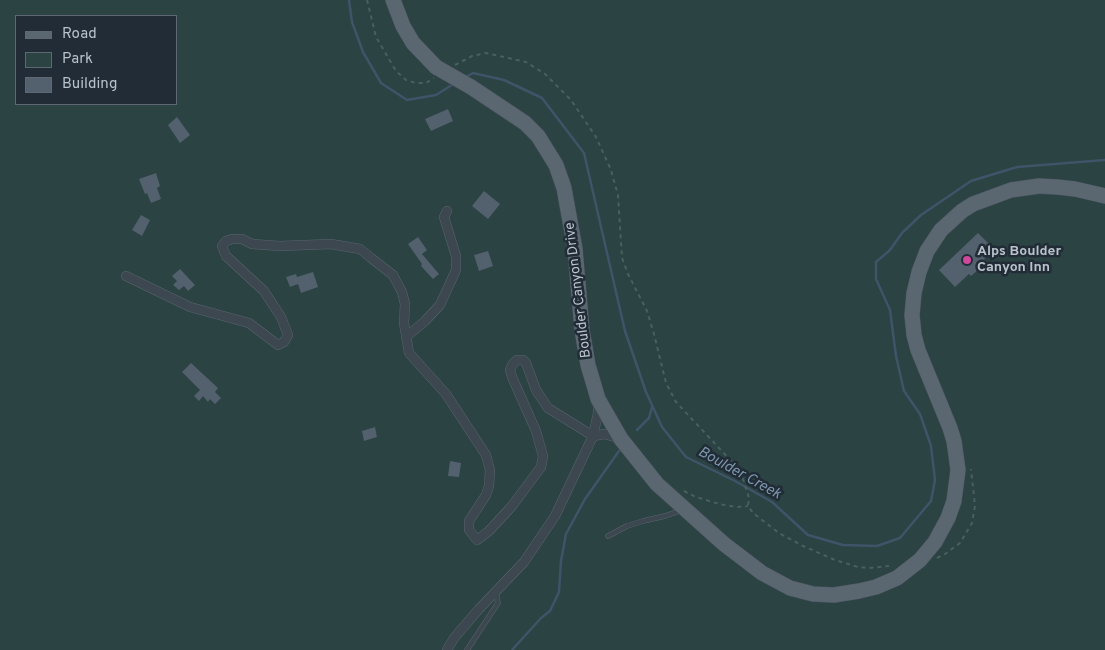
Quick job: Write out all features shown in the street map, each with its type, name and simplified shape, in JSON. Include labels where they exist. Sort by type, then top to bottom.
[{"type":"main road","name":"Boulder Canyon Drive","points":[[393,0],[403,26],[413,43],[436,67],[525,123],[538,136],[556,166],[564,188],[575,249],[584,348],[598,399],[621,439],[658,484],[688,502],[724,544],[762,574],[790,588],[813,594],[834,595],[859,592],[887,583],[909,570],[928,551],[942,531],[954,501],[958,484],[957,455],[947,419],[920,357],[914,335],[912,315],[914,293],[919,272],[928,251],[941,230],[962,212],[985,198],[1011,190],[1039,186],[1057,187],[1105,196]]},
{"type":"street","points":[[406,337],[440,305],[456,270],[456,256],[444,217],[447,211]]},
{"type":"street","points":[[126,276],[190,307],[249,322],[278,344],[284,342],[288,335],[281,317],[264,291],[226,256],[222,246],[226,241],[232,238],[242,239],[252,244],[280,246],[331,244],[360,249],[398,281],[405,304],[404,323],[409,353],[446,394],[486,455],[490,470],[490,486],[469,522],[469,530],[476,540],[489,531],[512,506],[541,467],[543,456],[536,431],[510,370],[517,360],[523,360],[526,363],[536,390],[548,408],[593,436],[605,434],[621,439]]},
{"type":"street","points":[[447,650],[454,638],[524,562],[542,537],[566,495],[593,436],[598,413],[598,399]]},
{"type":"lane","points":[[608,536],[627,526],[665,516],[688,502]]},
{"type":"lane","points":[[467,650],[498,604],[496,592]]},
{"type":"path","points":[[367,0],[371,20]]},
{"type":"path","points":[[743,479],[749,498],[748,506],[753,513],[778,533],[820,554],[858,567],[889,566]]},
{"type":"path","points":[[688,502],[736,507],[748,506]]},
{"type":"green space","points":[[0,0],[1105,0],[1105,650],[0,650]]},
{"type":"building","points":[[448,109],[453,121],[431,131],[425,119]]},
{"type":"building","points":[[177,117],[190,135],[180,143],[168,125]]},
{"type":"building","points":[[156,173],[160,186],[157,188],[161,199],[151,203],[139,179]]},
{"type":"building","points":[[484,191],[500,204],[488,219],[472,206]]},
{"type":"building","points":[[141,215],[150,220],[142,236],[132,230]]},
{"type":"building","name":"Alps Boulder Canyon Inn","points":[[978,233],[994,249],[984,259],[987,262],[971,276],[969,274],[955,287],[939,270]]},
{"type":"building","points":[[418,237],[427,250],[422,254],[439,274],[433,279],[421,266],[422,264],[408,244]]},
{"type":"building","points":[[488,251],[493,266],[479,271],[474,255]]},
{"type":"building","points":[[180,269],[195,285],[188,291],[184,286],[179,290],[173,285],[177,281],[172,276]]},
{"type":"building","points":[[313,272],[318,287],[301,293],[298,284],[290,287],[286,277],[296,274],[297,277]]},
{"type":"building","points":[[191,363],[218,388],[215,392],[221,398],[215,404],[210,399],[208,402],[203,396],[199,401],[194,396],[200,390],[182,372]]},
{"type":"building","points":[[375,427],[377,437],[364,441],[362,431]]},
{"type":"building","points":[[450,461],[461,463],[459,477],[448,476]]},
{"type":"waterway","name":"Boulder Creek","points":[[349,0],[352,22],[363,52],[381,83],[407,100],[436,95],[455,83]]},
{"type":"waterway","name":"Boulder Creek","points":[[464,78],[473,73],[504,80],[542,98],[584,153],[625,331],[646,392],[662,427],[686,457],[772,502],[808,535],[843,545],[877,546],[900,538],[931,501],[935,480],[931,446],[920,414],[904,391],[896,356],[890,310],[876,279],[876,262],[890,250],[902,233],[921,215],[971,181],[1017,167],[1105,160]]},
{"type":"waterway","points":[[637,430],[649,418],[652,407]]},
{"type":"waterway","points":[[512,650],[541,618],[550,611],[559,592],[561,561],[566,534],[585,499],[619,451]]},
{"type":"place","name":"Alps Boulder Canyon Inn","points":[[967,260]]}]
